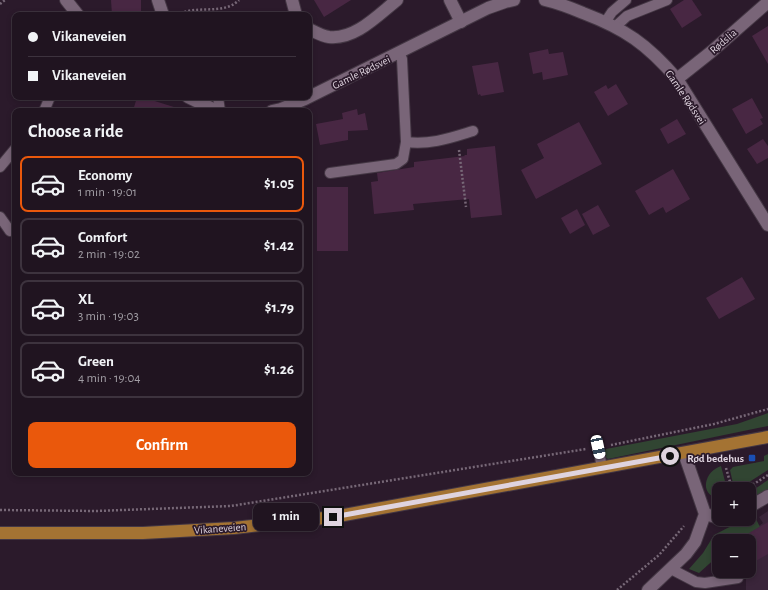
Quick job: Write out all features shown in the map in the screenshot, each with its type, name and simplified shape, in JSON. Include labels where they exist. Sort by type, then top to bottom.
[{"type":"main road","name":"Vikaneveien","points":[[0,533],[143,533],[234,528],[333,517],[768,437]]},
{"type":"street","points":[[66,0],[76,12]]},
{"type":"street","points":[[158,0],[162,12]]},
{"type":"street","points":[[292,0],[292,6],[295,12]]},
{"type":"street","points":[[312,30],[329,37],[343,36],[358,30],[397,0]]},
{"type":"street","points":[[450,0],[461,22]]},
{"type":"street","name":"Gamle Rødsvei","points":[[312,96],[488,8],[514,0]]},
{"type":"street","name":"Gamle Rødsvei","points":[[545,0],[555,2],[610,24],[647,47],[660,60],[676,79],[768,225]]},
{"type":"street","name":"Rødslia","points":[[676,79],[711,52],[768,2]]},
{"type":"street","points":[[194,100],[208,108]]},
{"type":"street","name":"Gamle Rødsvei","points":[[280,108],[302,100]]},
{"type":"street","points":[[648,590],[671,570],[695,542],[705,514],[684,453]]},
{"type":"street","points":[[756,503],[768,496]]},
{"type":"street","points":[[705,514],[712,516]]},
{"type":"lane","points":[[610,24],[612,12],[626,0]]},
{"type":"lane","points":[[610,24],[667,0]]},
{"type":"lane","points":[[330,173],[396,164],[403,159],[406,142],[402,59],[399,53]]},
{"type":"lane","points":[[406,142],[419,144],[427,143],[473,131]]},
{"type":"lane","points":[[0,166],[12,152]]},
{"type":"lane","points":[[0,217],[10,231]]},
{"type":"lane","points":[[597,444],[602,468]]},
{"type":"lane","points":[[671,570],[696,582],[705,583],[738,578]]},
{"type":"path","points":[[0,4],[5,0]]},
{"type":"path","points":[[185,12],[190,10],[226,8],[232,6],[239,0]]},
{"type":"path","points":[[457,136],[466,207]]},
{"type":"path","points":[[0,510],[96,511],[231,506],[714,424],[768,409]]},
{"type":"path","points":[[726,468],[730,482]]},
{"type":"path","points":[[756,483],[768,476]]},
{"type":"path","points":[[617,590],[659,555],[683,527],[688,524]]},
{"type":"shaded area","points":[[768,511],[768,590],[746,590],[746,578],[756,578],[756,534],[748,534],[763,523],[759,517]]},
{"type":"green space","points":[[768,413],[768,426],[608,459],[603,453],[606,449],[737,424]]},
{"type":"green space","points":[[768,454],[768,470],[749,482],[733,482],[730,470],[733,467],[764,461],[764,456]]},
{"type":"green space","points":[[721,466],[725,482],[712,482],[712,496],[706,488],[706,482],[708,477],[715,469]]},
{"type":"green space","points":[[768,480],[768,491],[756,497],[756,488]]},
{"type":"green space","points":[[756,519],[760,527],[748,534],[716,534],[731,526],[756,526]]},
{"type":"green space","points":[[712,538],[712,561],[699,573],[689,569],[703,553]]},
{"type":"building","points":[[111,0],[141,0],[141,12],[112,12]]},
{"type":"building","points":[[314,0],[351,0],[324,17]]},
{"type":"building","points":[[684,0],[692,0],[702,15],[682,28],[670,9]]},
{"type":"building","points":[[768,26],[768,64],[752,36]]},
{"type":"building","points":[[548,49],[549,54],[563,52],[568,75],[543,80],[542,72],[533,74],[529,53]]},
{"type":"building","points":[[498,62],[504,92],[481,96],[480,94],[478,95],[472,66]]},
{"type":"building","points":[[616,84],[628,104],[608,116],[594,92],[606,85],[608,89]]},
{"type":"building","points":[[752,98],[763,118],[760,119],[763,124],[746,134],[732,109]]},
{"type":"building","points":[[136,100],[152,100],[177,108],[134,108]]},
{"type":"building","points":[[357,109],[358,115],[365,113],[368,130],[348,131],[348,140],[320,145],[316,124],[343,119],[342,113]]},
{"type":"building","points":[[677,119],[686,134],[668,144],[660,129]]},
{"type":"building","points":[[579,122],[602,164],[536,199],[521,170],[544,158],[537,144]]},
{"type":"building","points":[[763,139],[768,146],[768,158],[757,164],[747,149]]},
{"type":"building","points":[[495,146],[502,215],[471,218],[469,199],[413,204],[414,210],[374,214],[371,182],[378,181],[377,173],[414,167],[414,162],[465,156],[464,155],[467,155],[467,149]]},
{"type":"building","points":[[673,169],[690,199],[666,213],[663,207],[649,215],[635,191]]},
{"type":"building","points":[[317,187],[348,187],[348,251],[317,251]]},
{"type":"building","points":[[598,205],[610,226],[593,235],[582,214]]},
{"type":"building","points":[[577,209],[585,225],[570,234],[561,218]]},
{"type":"building","points":[[742,277],[755,299],[719,319],[706,298]]},
{"type":"building","points":[[768,522],[768,554],[756,561],[756,534],[749,533]]},
{"type":"place","name":"Rød bedehus","points":[[752,458]]},
{"type":"route","points":[[333,517],[670,456]]}]
